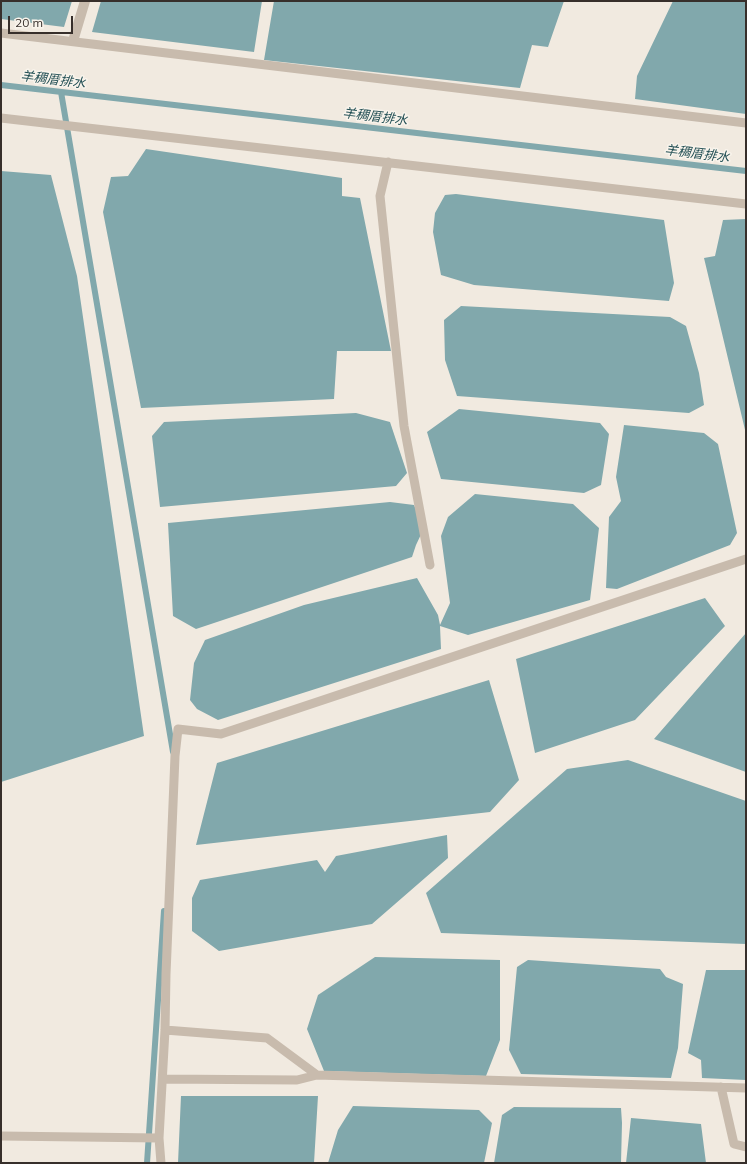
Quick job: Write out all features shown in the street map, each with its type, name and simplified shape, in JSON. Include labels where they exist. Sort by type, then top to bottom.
[{"type":"street","points":[[73,41],[85,1]]},
{"type":"lane","points":[[1,33],[746,123]]},
{"type":"lane","points":[[1,118],[746,204]]},
{"type":"lane","points":[[388,162],[380,196],[380,204],[404,426],[430,565]]},
{"type":"lane","points":[[162,1163],[159,1138],[178,729],[221,734],[746,559]]},
{"type":"lane","points":[[165,1030],[267,1038],[317,1075]]},
{"type":"lane","points":[[162,1079],[297,1080],[317,1075],[746,1088]]},
{"type":"lane","points":[[720,1087],[734,1144],[746,1148]]},
{"type":"lane","points":[[1,1136],[159,1138]]},
{"type":"water","points":[[1,1],[72,1],[64,27],[1,19]]},
{"type":"water","points":[[101,1],[262,1],[254,52],[92,32]]},
{"type":"water","points":[[274,1],[564,1],[548,47],[532,45],[520,88],[264,60]]},
{"type":"water","points":[[673,1],[746,1],[746,114],[635,99],[637,76]]},
{"type":"water","points":[[146,149],[342,178],[342,196],[360,198],[391,351],[337,351],[334,399],[141,408],[103,212],[111,177],[128,176]]},
{"type":"water","points":[[1,171],[51,175],[77,276],[144,736],[1,782]]},
{"type":"water","points":[[456,194],[664,220],[674,283],[669,301],[474,285],[441,275],[433,232],[435,213],[445,195]]},
{"type":"water","points":[[746,219],[746,434],[704,258],[715,256],[723,220]]},
{"type":"water","points":[[461,306],[670,317],[686,326],[699,373],[704,405],[689,413],[457,396],[445,360],[444,320]]},
{"type":"water","points":[[459,409],[600,423],[609,434],[601,485],[584,493],[441,479],[427,432]]},
{"type":"water","points":[[356,413],[390,422],[407,473],[396,486],[160,507],[152,436],[164,422]]},
{"type":"water","points":[[624,425],[704,433],[718,444],[737,533],[730,545],[617,589],[606,588],[609,517],[621,501],[616,477]]},
{"type":"water","points":[[475,494],[573,504],[599,528],[590,600],[468,635],[440,626],[441,649],[218,720],[197,709],[190,700],[194,663],[205,640],[304,605],[417,578],[438,615],[440,625],[450,603],[441,536],[448,517]]},
{"type":"water","points":[[390,502],[414,505],[424,528],[412,557],[196,629],[173,616],[168,523]]},
{"type":"water","points":[[705,598],[725,626],[635,720],[535,753],[516,659]]},
{"type":"water","points":[[746,633],[746,772],[654,739]]},
{"type":"water","points":[[489,680],[519,780],[490,812],[196,845],[217,763]]},
{"type":"water","points":[[628,760],[746,801],[746,944],[441,933],[426,893],[567,769]]},
{"type":"water","points":[[447,835],[448,858],[372,924],[219,951],[192,931],[192,898],[200,880],[317,860],[325,872],[336,856]]},
{"type":"water","points":[[375,957],[500,960],[500,1040],[486,1076],[324,1071],[307,1029],[318,995]]},
{"type":"water","points":[[528,960],[660,969],[666,977],[683,984],[678,1048],[671,1078],[521,1074],[509,1050],[517,967]]},
{"type":"water","points":[[706,970],[746,970],[746,1080],[702,1078],[701,1060],[688,1053]]},
{"type":"water","points":[[181,1096],[318,1096],[314,1163],[178,1163]]},
{"type":"water","points":[[353,1106],[479,1110],[492,1123],[484,1163],[328,1163],[338,1130]]},
{"type":"water","points":[[514,1107],[621,1108],[621,1163],[494,1163],[502,1115]]},
{"type":"water","points":[[631,1118],[701,1124],[706,1163],[626,1163]]},
{"type":"waterway","name":"羊稠厝排水","points":[[1,85],[746,171]]},
{"type":"waterway","points":[[61,92],[173,752]]},
{"type":"waterway","points":[[147,1163],[164,911]]}]
